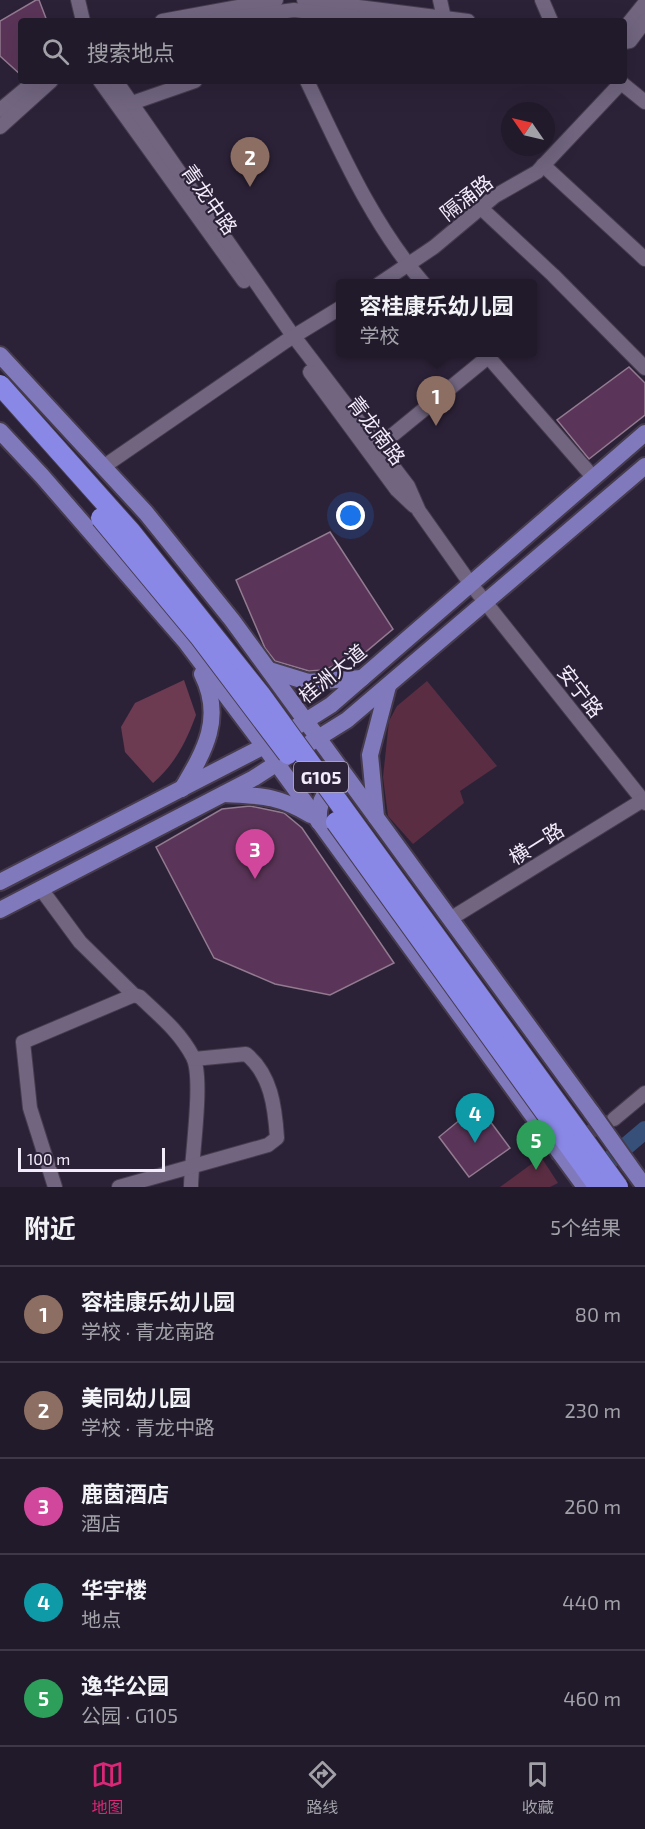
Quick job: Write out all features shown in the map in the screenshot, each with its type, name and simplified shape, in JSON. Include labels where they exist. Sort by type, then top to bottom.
[{"type":"highway","name":"G105","points":[[0,385],[131,532],[260,694],[618,1187]]},
{"type":"highway","name":"G105","points":[[0,404],[108,526],[199,636],[283,748],[599,1187]]},
{"type":"main road","points":[[0,355],[146,513],[246,640],[645,1187]]},
{"type":"main road","points":[[0,431],[185,641],[585,1187]]},
{"type":"main road","name":"桂洲大道","points":[[0,882],[264,746],[331,705],[645,433]]},
{"type":"main road","points":[[0,910],[223,794],[347,720],[645,466]]},
{"type":"main road","points":[[210,675],[223,676],[241,668],[246,659],[246,640]]},
{"type":"main road","points":[[182,789],[207,742],[213,712],[209,689],[185,641]]},
{"type":"main road","points":[[268,670],[308,682],[362,678]]},
{"type":"main road","points":[[376,818],[370,755],[388,686]]},
{"type":"main road","points":[[318,820],[318,810],[327,791],[340,786],[354,788]]},
{"type":"main road","points":[[223,794],[273,797],[288,801],[318,820]]},
{"type":"street","points":[[78,0],[82,18]]},
{"type":"street","points":[[201,18],[278,12],[287,0]]},
{"type":"street","points":[[304,0],[444,18],[440,0]]},
{"type":"street","points":[[542,0],[550,18]]},
{"type":"street","points":[[627,38],[645,3]]},
{"type":"street","points":[[234,18],[294,10],[362,18]]},
{"type":"street","points":[[627,39],[645,21]]},
{"type":"street","points":[[0,110],[31,84]]},
{"type":"street","points":[[0,127],[48,84]]},
{"type":"street","name":"青龙中路","points":[[102,84],[290,339]]},
{"type":"street","name":"青龙中路","points":[[118,84],[290,339]]},
{"type":"street","points":[[132,104],[187,84]]},
{"type":"street","points":[[308,84],[363,197],[420,279]]},
{"type":"street","name":"隔涌路","points":[[387,279],[543,165],[617,84]]},
{"type":"street","points":[[622,84],[645,102]]},
{"type":"street","points":[[543,165],[645,259]]},
{"type":"street","points":[[481,208],[554,275],[645,368]]},
{"type":"street","points":[[103,467],[290,339],[336,310]]},
{"type":"street","name":"青龙南路","points":[[290,339],[408,486],[419,511]]},
{"type":"street","name":"青龙南路","points":[[290,339],[397,490],[419,511],[470,583],[487,602]]},
{"type":"street","points":[[378,447],[484,357]]},
{"type":"street","points":[[488,357],[593,477]]},
{"type":"street","name":"安宁路","points":[[487,602],[644,802]]},
{"type":"street","name":"横一路","points":[[450,919],[644,802]]},
{"type":"street","points":[[41,889],[80,942],[134,995],[177,1031],[194,1059],[197,1095],[191,1187]]},
{"type":"street","points":[[55,1187],[30,1108],[23,1042],[134,995]]},
{"type":"street","points":[[119,1187],[191,1164],[268,1145],[277,1138],[271,1091],[256,1062],[246,1054],[194,1059]]},
{"type":"street","points":[[614,1119],[645,1093]]},
{"type":"shaded area","points":[[184,680],[196,715],[179,752],[168,768],[153,783],[125,752],[121,727],[135,703]]},
{"type":"shaded area","points":[[427,681],[497,766],[460,791],[464,803],[413,844],[388,816],[383,777],[389,721],[397,706]]},
{"type":"shaded area","points":[[541,1157],[558,1183],[550,1187],[500,1187]]},
{"type":"building","points":[[39,0],[46,18],[18,18],[18,72],[0,56],[0,21]]},
{"type":"building","points":[[629,367],[645,383],[645,415],[589,459],[557,420]]},
{"type":"building","points":[[330,532],[393,629],[362,655],[323,670],[309,671],[275,661],[265,648],[236,580]]},
{"type":"building","points":[[250,806],[284,813],[302,828],[394,963],[330,995],[275,984],[214,958],[156,847],[222,809]]},
{"type":"building","points":[[478,1105],[510,1148],[469,1177],[439,1137]]},
{"type":"waterway","points":[[591,1176],[645,1130]]},
{"type":"tunnel","points":[[549,1154],[610,1121]]},
{"type":"place","name":"美同幼儿园","points":[[250,187]]},
{"type":"place","name":"容桂康乐幼儿园","points":[[436,426]]},
{"type":"place","name":"鹿茵酒店","points":[[255,879]]},
{"type":"place","name":"华宇楼","points":[[475,1143]]},
{"type":"place","name":"逸华公园","points":[[536,1170]]}]
